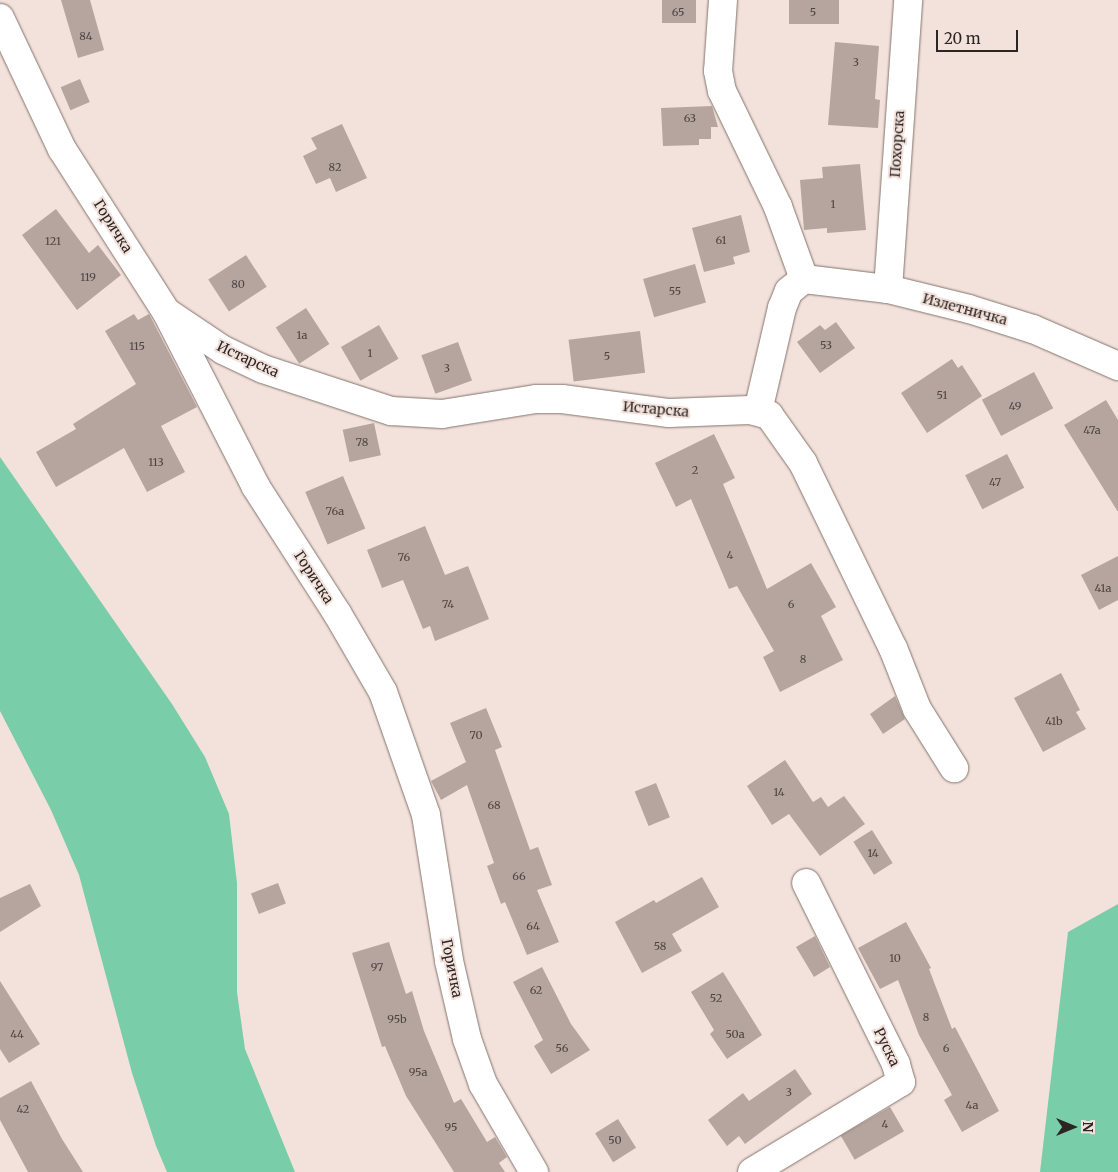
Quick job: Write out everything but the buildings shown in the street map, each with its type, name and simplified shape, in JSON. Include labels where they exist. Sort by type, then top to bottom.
[{"type":"street","points":[[723,0],[718,71],[722,91],[778,207],[804,279],[789,291],[782,308],[758,411],[776,421],[803,463],[893,648],[917,709],[954,768]]},
{"type":"street","name":"Похорска","points":[[888,289],[908,0]]},
{"type":"street","name":"Горичка","points":[[0,18],[62,150],[167,313],[256,487],[337,613],[383,692],[426,815],[449,961],[467,1039],[484,1084],[534,1172]]},
{"type":"street","name":"Излетничка","points":[[804,279],[888,289],[1033,329],[1118,366]]},
{"type":"street","name":"Истарска","points":[[167,313],[222,350],[262,369],[390,411],[442,414],[536,399],[562,399],[669,413],[758,411]]},
{"type":"street","name":"Руска","points":[[752,1172],[900,1082],[896,1064],[806,883]]},
{"type":"green space","points":[[0,457],[172,704],[205,757],[229,814],[237,883],[237,992],[245,1049],[295,1172],[167,1172],[156,1146],[132,1073],[79,875],[51,810],[0,711]]},
{"type":"green space","points":[[1118,904],[1118,1172],[1040,1172],[1068,932]]}]
